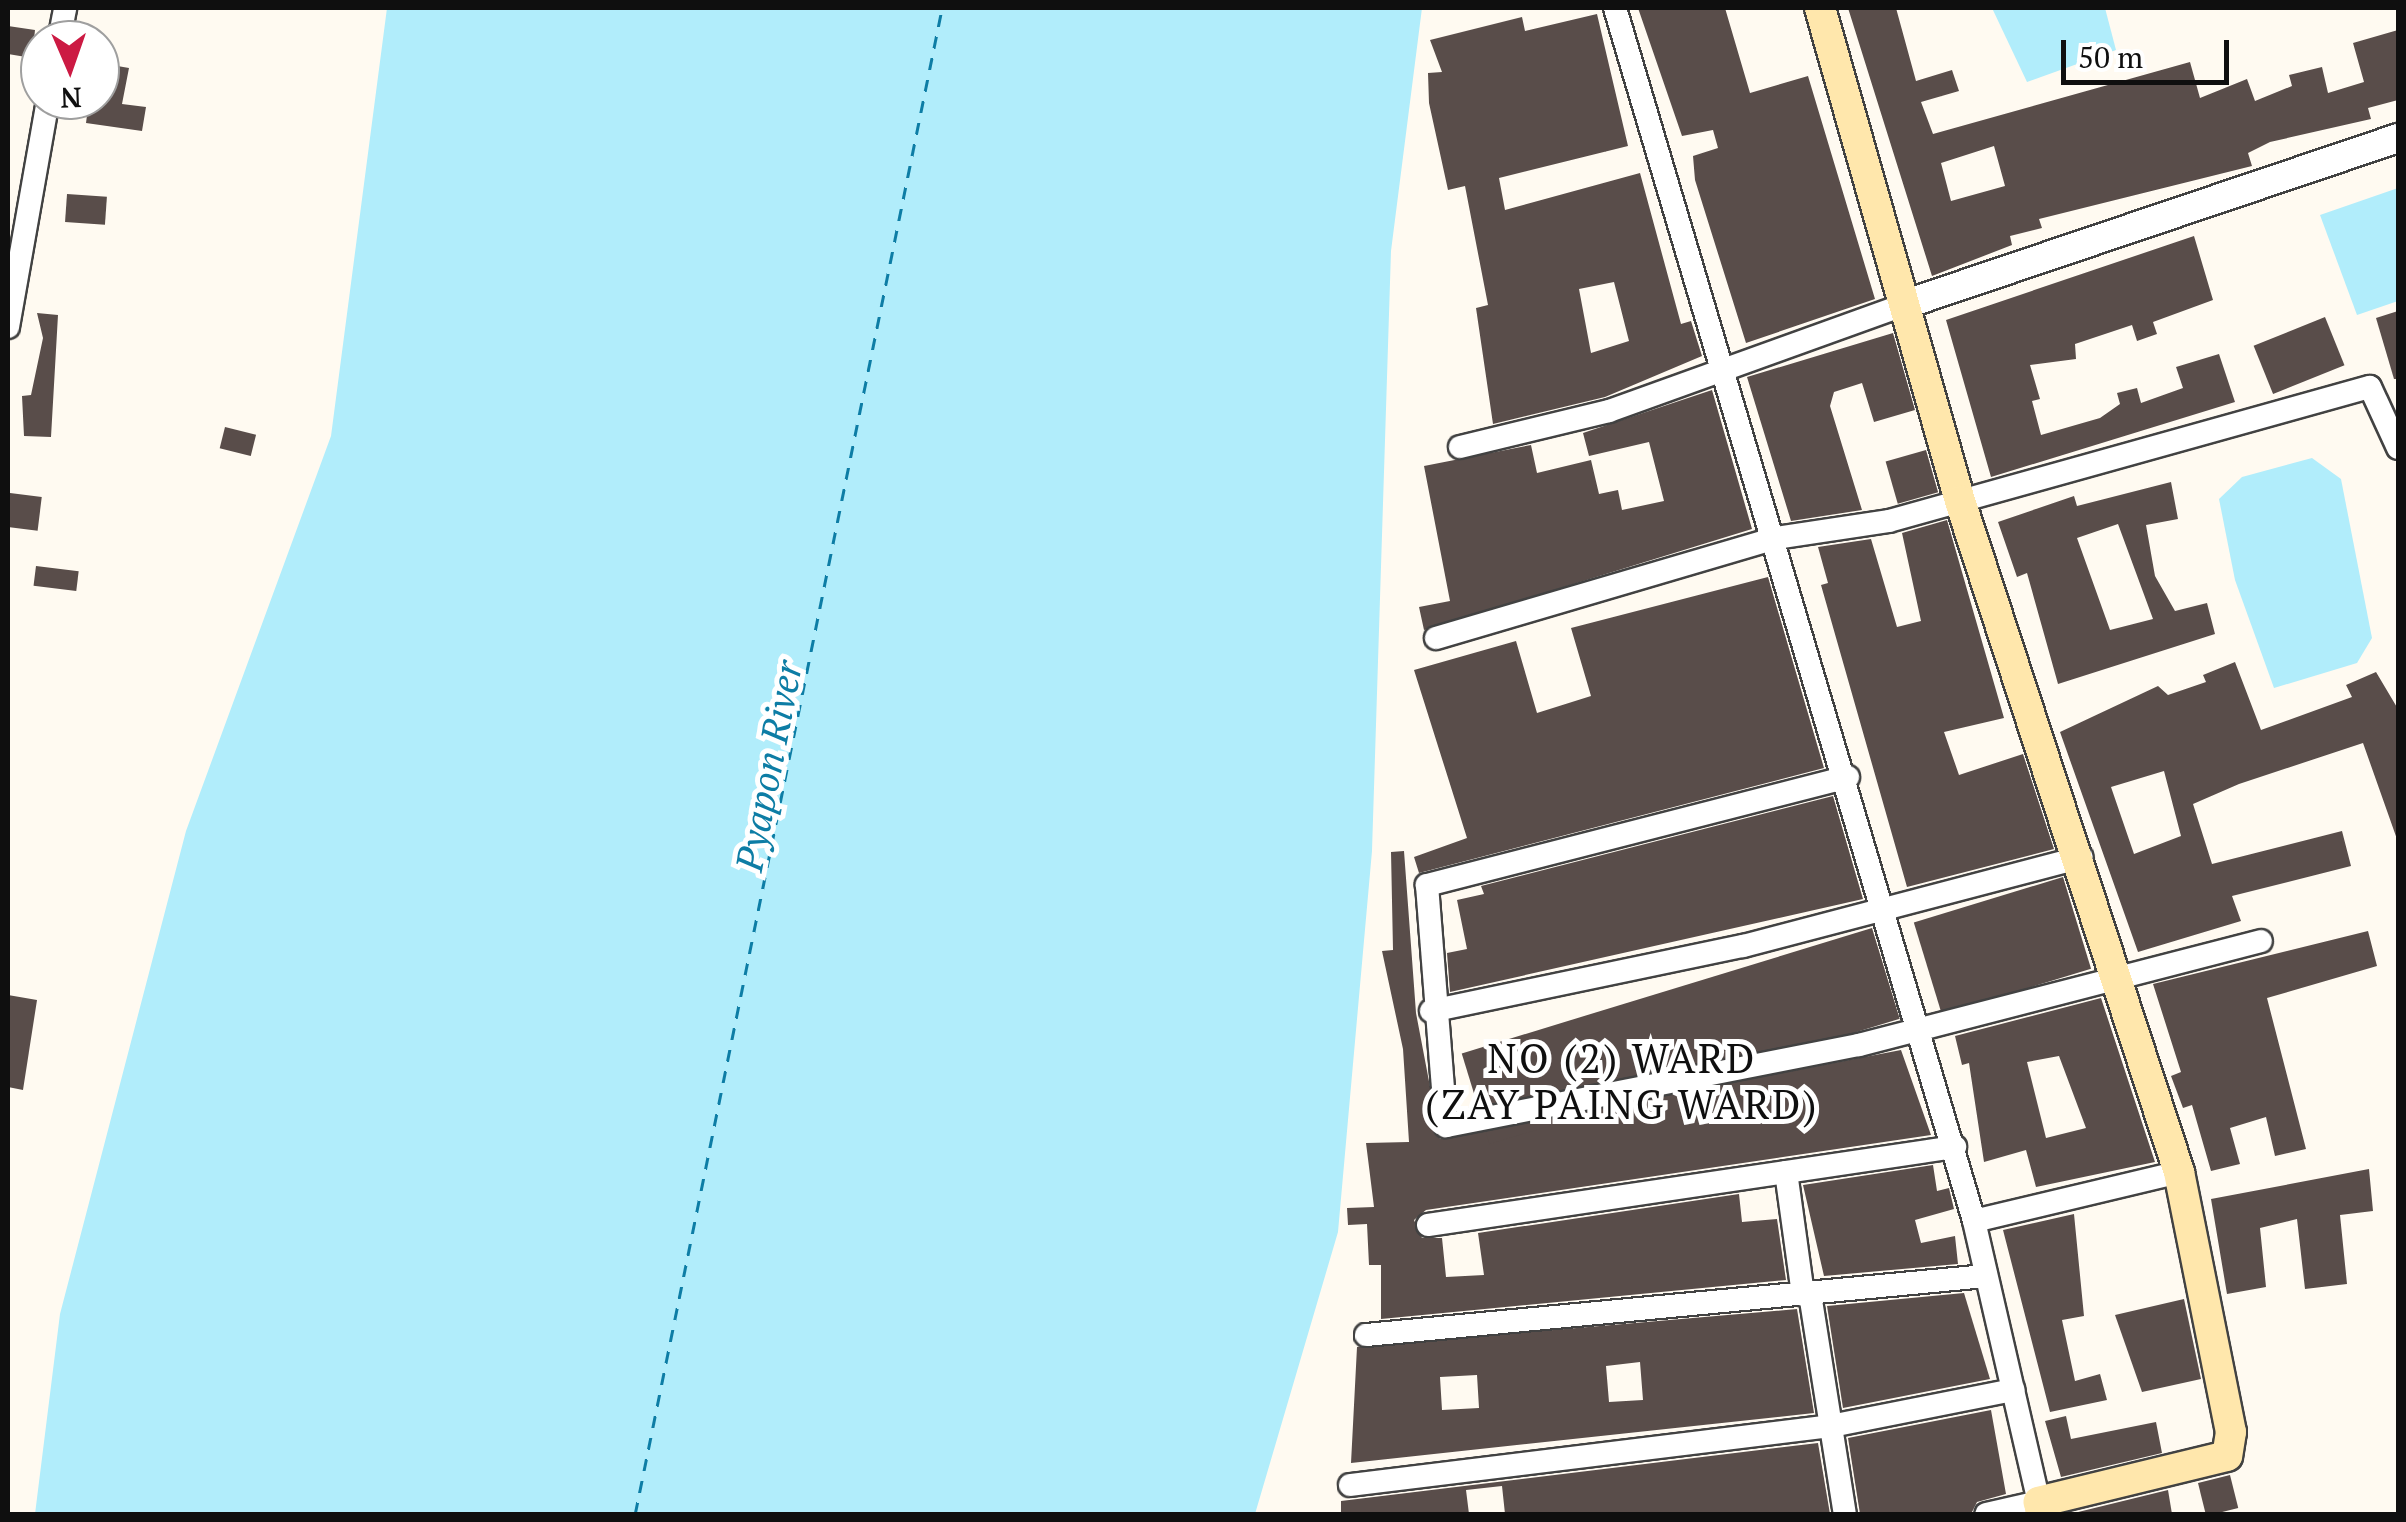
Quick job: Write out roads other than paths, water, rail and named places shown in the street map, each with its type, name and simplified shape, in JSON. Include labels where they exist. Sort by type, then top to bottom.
[{"type":"main road","points":[[1820,8],[1960,501],[2082,857],[2179,1172],[2232,1446],[2213,1462],[2040,1508]]},
{"type":"street","points":[[1615,8],[1729,369],[1888,910],[1974,1221],[2040,1508],[1986,1514]]},
{"type":"street","points":[[8,327],[44,120]]},
{"type":"street","points":[[1460,447],[1729,369],[1906,304],[2398,138]]},
{"type":"street","points":[[1436,638],[1776,538],[1960,501],[2370,387],[2398,448]]},
{"type":"street","points":[[1848,777],[1427,885],[1431,1011],[1446,1126],[1922,1029],[2261,941]]},
{"type":"street","points":[[1431,1011],[1888,910],[2082,857]]},
{"type":"street","points":[[1428,1224],[1955,1147]]},
{"type":"street","points":[[1786,1172],[1846,1514]]},
{"type":"street","points":[[1974,1221],[2179,1172]]},
{"type":"street","points":[[1366,1335],[1986,1276]]},
{"type":"street","points":[[1350,1485],[1831,1426],[2013,1390]]},
{"type":"water","name":"Pyapon River","points":[[387,8],[1422,8],[1391,251],[1372,851],[1338,1232],[1255,1514],[35,1514],[60,1314],[186,831],[331,436]]},
{"type":"water","points":[[1992,8],[2105,8],[2116,50],[2027,82]]},
{"type":"water","points":[[2398,188],[2398,301],[2357,315],[2320,215]]},
{"type":"water","points":[[2312,458],[2341,479],[2372,638],[2357,663],[2274,688],[2235,580],[2219,499],[2242,477]]},
{"type":"district","name":"NO (2) WARD (ZAY PAING WARD)","points":[[1622,1081]]}]
